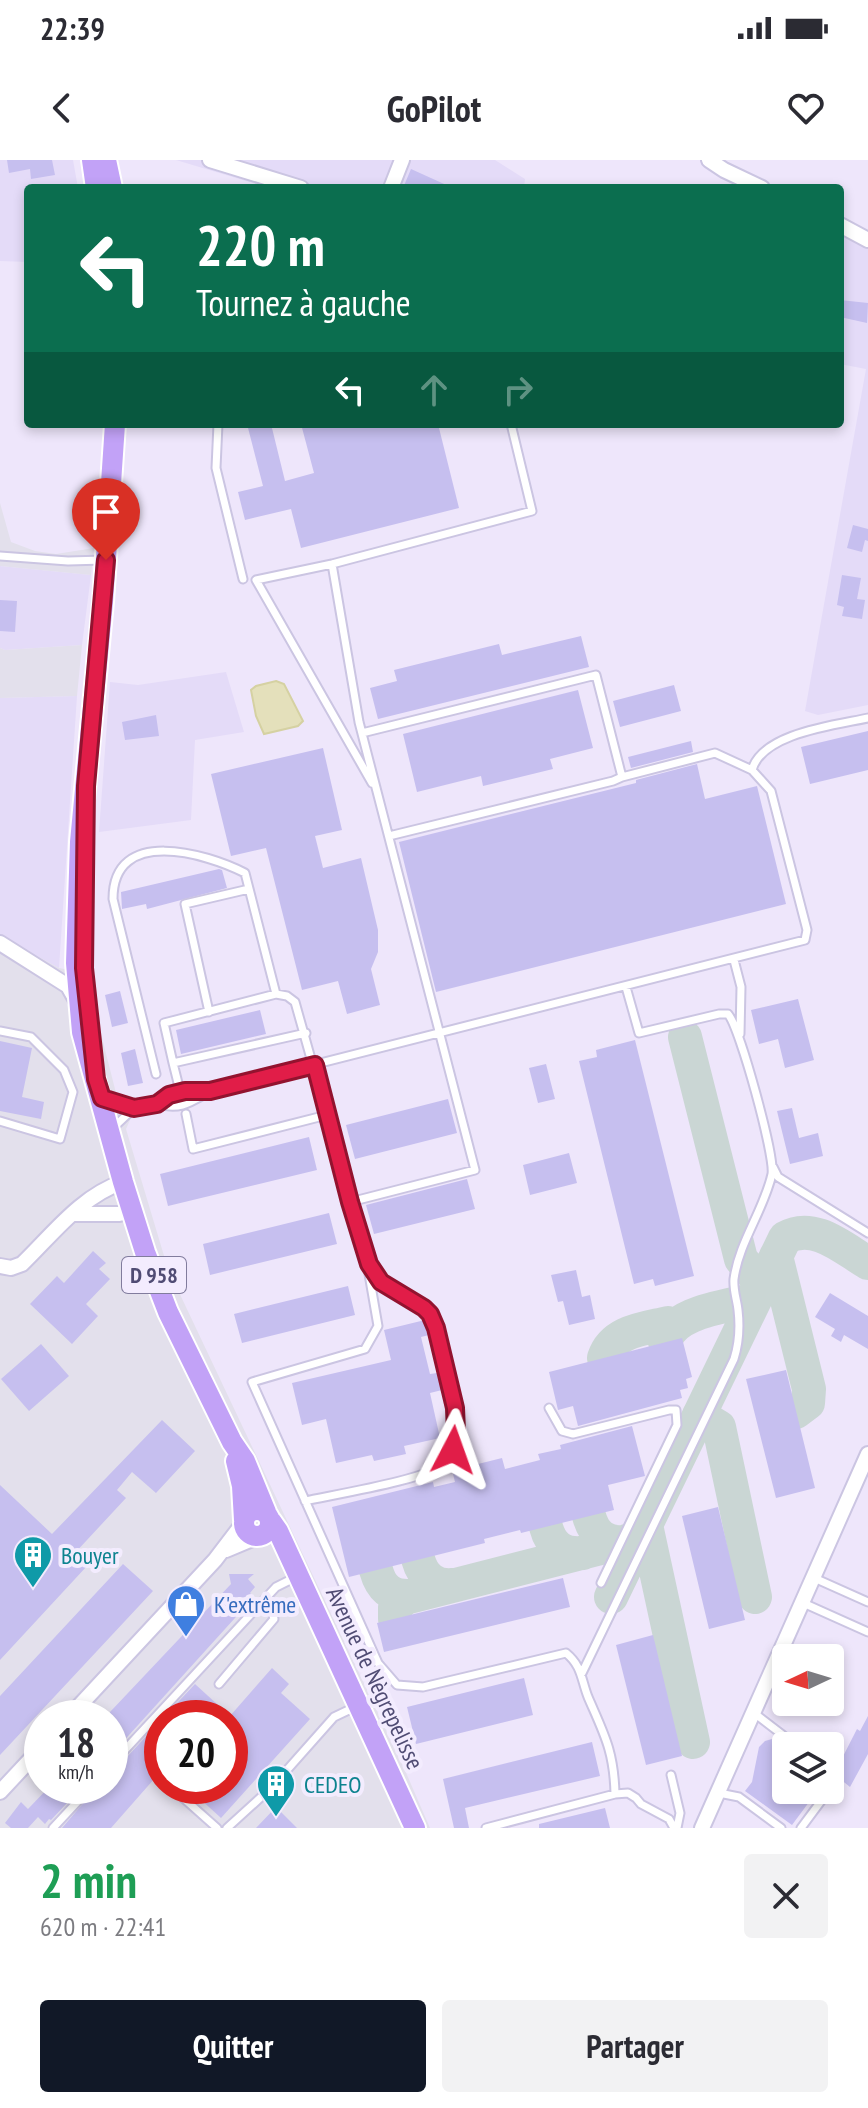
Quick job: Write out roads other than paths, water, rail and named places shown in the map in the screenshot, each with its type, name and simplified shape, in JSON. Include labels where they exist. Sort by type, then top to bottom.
[{"type":"main road","points":[[92,160],[95,184]]},
{"type":"main road","points":[[106,160],[111,184]]},
{"type":"main road","name":"Avenue de Nègrepelisse","points":[[115,428],[80,842],[76,963],[82,1032],[131,1211],[168,1312],[232,1442],[242,1486],[257,1524],[286,1551],[415,1828]]},
{"type":"main road","name":"Avenue de Nègrepelisse","points":[[86,786],[84,968],[99,1089]]},
{"type":"street","points":[[210,160],[288,184]]},
{"type":"street","points":[[393,184],[402,160]]},
{"type":"street","points":[[709,160],[754,184]]},
{"type":"street","points":[[844,227],[868,240]]},
{"type":"street","points":[[0,943],[68,986],[79,1006]]},
{"type":"street","points":[[40,967],[64,972],[76,963]]},
{"type":"street","points":[[0,1266],[11,1268],[22,1264],[95,1194],[123,1182]]},
{"type":"street","points":[[74,1214],[131,1211]]},
{"type":"street","points":[[702,1828],[868,1454]]},
{"type":"street","points":[[85,1700],[222,1552],[257,1524]]},
{"type":"street","points":[[0,1792],[24,1766]]},
{"type":"lane","points":[[218,428],[216,468],[243,579]]},
{"type":"lane","points":[[378,791],[256,580],[332,564],[532,511],[512,428]]},
{"type":"lane","points":[[0,556],[68,561],[106,560]]},
{"type":"lane","points":[[332,564],[349,674],[362,733],[475,1170],[350,1202]]},
{"type":"lane","points":[[362,733],[596,675],[622,777]]},
{"type":"lane","points":[[752,770],[755,761],[780,741],[797,734],[868,718]]},
{"type":"lane","points":[[157,1104],[169,1095],[185,1091],[210,1091],[805,940],[807,930],[771,791],[752,770],[715,753],[389,836]]},
{"type":"lane","points":[[156,1074],[113,899],[113,886],[125,864],[145,853],[162,850],[191,853],[224,862],[245,873],[276,994]]},
{"type":"lane","points":[[209,1012],[185,904],[249,889]]},
{"type":"lane","points":[[734,960],[741,987],[741,1040]]},
{"type":"lane","points":[[626,987],[639,1033],[728,1014],[741,1040],[771,1161],[778,1177],[868,1233]]},
{"type":"lane","points":[[145,1028],[276,994],[287,996],[295,1002],[315,1065],[350,1202],[374,1275],[430,1314],[455,1408],[456,1432],[453,1450],[446,1463],[428,1474],[305,1501]]},
{"type":"lane","points":[[164,1023],[178,1083]]},
{"type":"lane","points":[[0,1031],[31,1037],[64,1070],[73,1092],[60,1139],[0,1121]]},
{"type":"lane","points":[[173,1063],[306,1033]]},
{"type":"lane","points":[[73,1092],[99,1089],[134,1108]]},
{"type":"lane","points":[[110,1132],[134,1108],[157,1104],[177,1107],[210,1091]]},
{"type":"lane","points":[[186,1114],[193,1149],[327,1115]]},
{"type":"lane","points":[[582,1673],[734,1359],[739,1323],[734,1281],[749,1231],[770,1179],[771,1161]]},
{"type":"lane","points":[[365,1251],[378,1326],[365,1349],[252,1382],[378,1663],[397,1685],[423,1687],[566,1653],[578,1663],[587,1695],[604,1729],[611,1750],[615,1794]]},
{"type":"lane","points":[[549,1408],[562,1431],[573,1434],[669,1410],[676,1410],[678,1414],[677,1425],[601,1583]]},
{"type":"lane","points":[[128,1747],[276,1587],[298,1576]]},
{"type":"lane","points":[[812,1577],[868,1602]]},
{"type":"lane","points":[[219,1684],[274,1619],[268,1596]]},
{"type":"lane","points":[[801,1602],[868,1632]]},
{"type":"lane","points":[[227,1828],[271,1788],[334,1717],[359,1705]]},
{"type":"lane","points":[[754,1713],[779,1732]]},
{"type":"lane","points":[[671,1775],[680,1813],[675,1828]]},
{"type":"lane","points":[[486,1828],[628,1793],[669,1819],[675,1828]]},
{"type":"lane","points":[[719,1793],[739,1797],[781,1828]]},
{"type":"lane","points":[[53,1828],[75,1804]]},
{"type":"lane","points":[[190,1804],[217,1828]]},
{"type":"lane","points":[[801,1828],[819,1804]]},
{"type":"place","name":"Bouyer","points":[[33,1589]]},
{"type":"place","name":"K'extrême","points":[[186,1638]]},
{"type":"place","name":"CEDEO","points":[[276,1818]]}]
